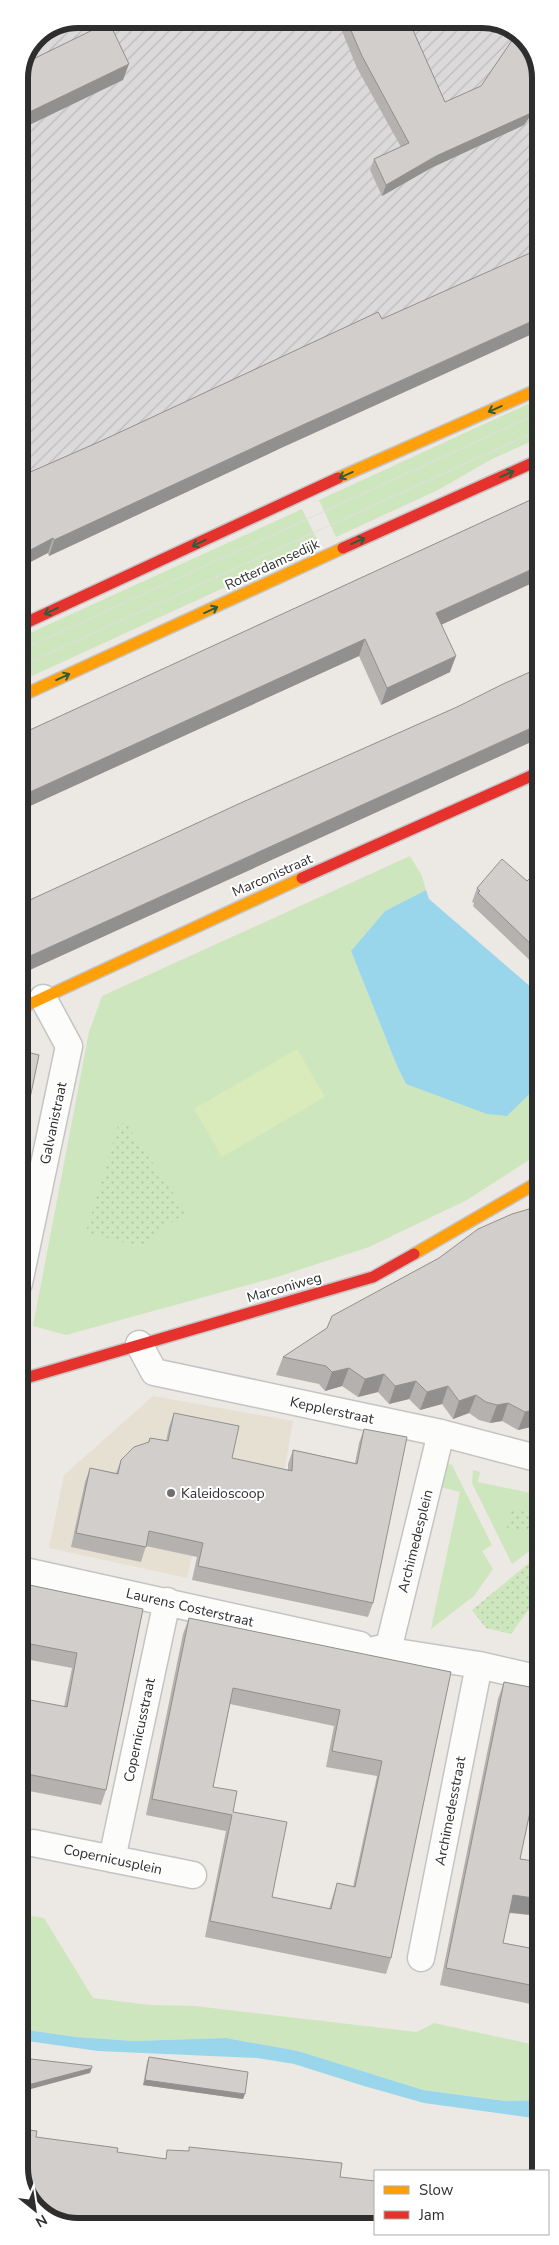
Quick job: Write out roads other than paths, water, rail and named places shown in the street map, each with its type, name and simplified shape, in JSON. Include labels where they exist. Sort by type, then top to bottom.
[{"type":"main road","points":[[28,622],[304,493],[532,392]]},
{"type":"main road","name":"Rotterdamsedijk","points":[[28,693],[331,553],[532,463]]},
{"type":"main road","name":"Marconistraat","points":[[28,1004],[249,902],[532,776]]},
{"type":"main road","name":"Marconiweg","points":[[28,1377],[373,1277],[532,1186]]},
{"type":"street","name":"Galvanistraat","points":[[28,1242],[70,1046],[43,998]]},
{"type":"street","name":"Kepplerstraat","points":[[139,1344],[154,1372],[441,1433],[532,1457]]},
{"type":"street","name":"Archimedesplein","points":[[375,1648],[441,1433]]},
{"type":"street","name":"Laurens Costerstraat","points":[[28,1572],[375,1648],[479,1665],[532,1677]]},
{"type":"street","name":"Copernicusstraat","points":[[112,1859],[167,1601]]},
{"type":"street","name":"Archimedesstraat","points":[[421,1958],[479,1665]]},
{"type":"street","name":"Copernicusplein","points":[[34,1843],[193,1875]]},
{"type":"water","points":[[426,890],[429,899],[532,988],[532,1092],[507,1116],[487,1114],[406,1084],[351,951],[385,911]]},
{"type":"water","points":[[28,2030],[76,2037],[134,2041],[226,2038],[298,2051],[423,2090],[505,2101],[532,2100],[532,2118],[424,2103],[294,2064],[257,2058],[98,2051],[28,2041]]},
{"type":"tram line","points":[[28,647],[532,416]]},
{"type":"tram line","points":[[28,663],[532,433]]},
{"type":"place","name":"Kaleidoscoop","points":[[171,1493]]}]
